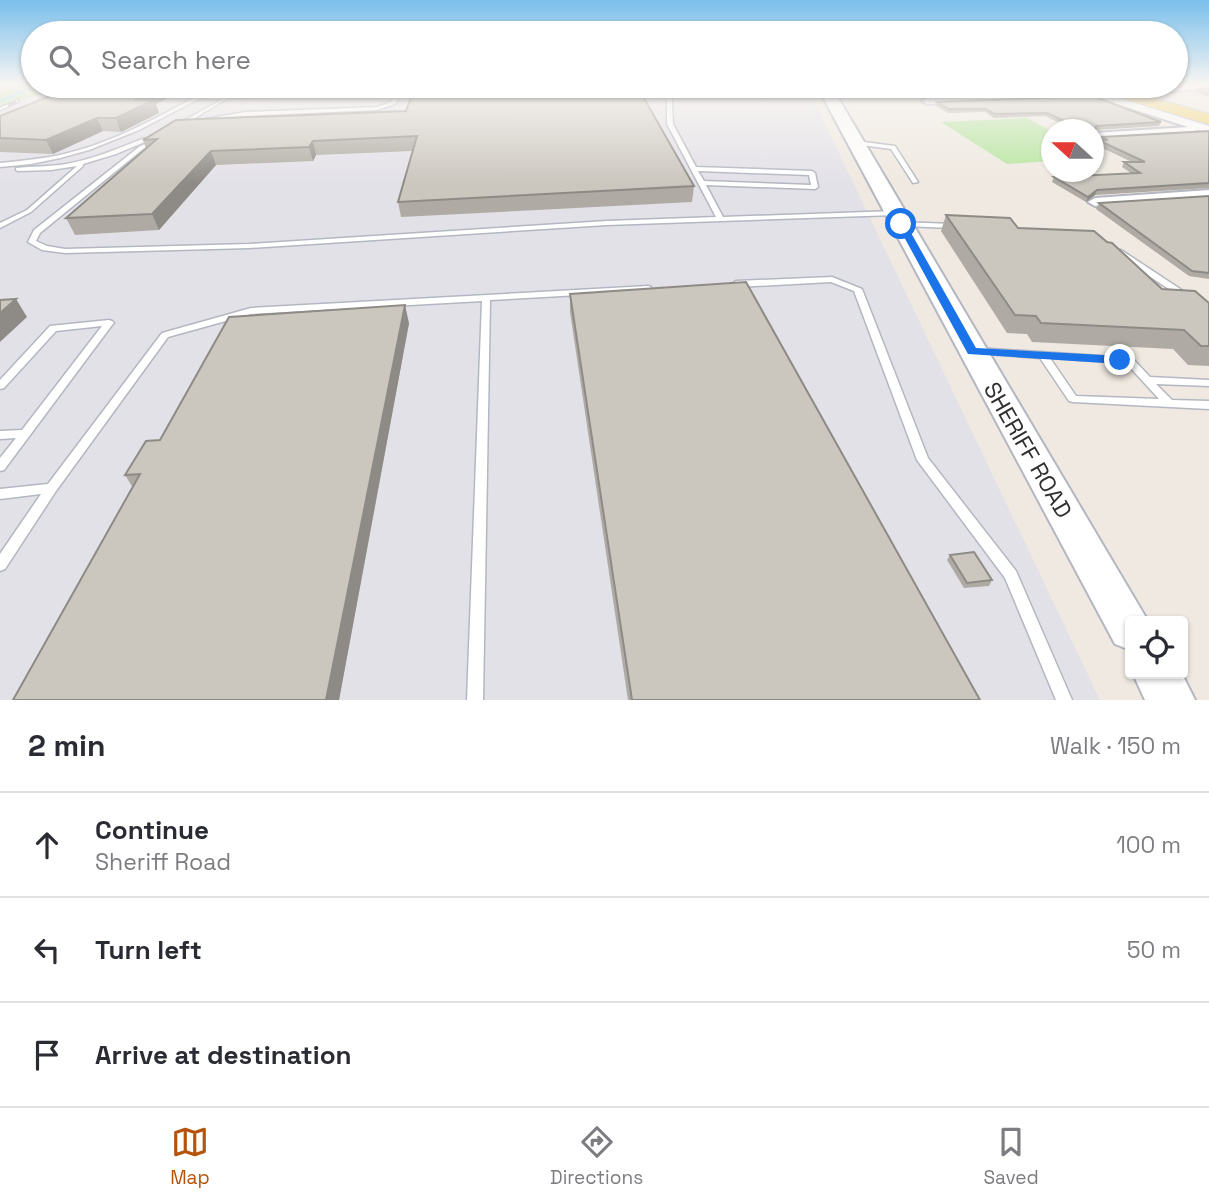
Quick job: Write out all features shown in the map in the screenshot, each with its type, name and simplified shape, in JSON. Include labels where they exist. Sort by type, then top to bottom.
[{"type":"main road","name":"SHERIFF ROAD","points":[[842,118],[1125,620]]},
{"type":"main road","points":[[1181,118],[1207,126]]},
{"type":"main road","points":[[1159,679],[1171,700]]},
{"type":"street","points":[[1104,135],[1207,126]]},
{"type":"street","points":[[1095,202],[1209,194]]},
{"type":"lane","points":[[0,166],[59,158],[98,148],[158,118]]},
{"type":"lane","points":[[0,166],[29,170],[82,164],[109,156],[192,118]]},
{"type":"lane","points":[[220,118],[178,130],[141,148],[37,232],[32,242],[45,248],[65,251],[205,247],[607,223],[721,219],[898,219],[968,227]]},
{"type":"lane","points":[[670,118],[670,124],[721,219]]},
{"type":"lane","points":[[856,143],[893,147],[915,182]]},
{"type":"lane","points":[[0,226],[20,217],[82,164]]},
{"type":"lane","points":[[695,169],[812,173],[815,187],[702,183]]},
{"type":"lane","points":[[1111,248],[1209,312]]},
{"type":"lane","points":[[721,285],[832,279],[858,289],[923,460],[1012,575],[1063,700]]},
{"type":"lane","points":[[0,565],[52,488],[165,335],[251,311],[666,288]]},
{"type":"lane","points":[[475,700],[486,298]]},
{"type":"lane","points":[[0,386],[53,328],[109,323],[0,467]]},
{"type":"lane","points":[[972,351],[1129,360],[1168,402]]},
{"type":"lane","points":[[1043,355],[1073,399],[1209,405]]},
{"type":"lane","points":[[1147,380],[1209,383]]},
{"type":"lane","points":[[0,435],[25,434]]},
{"type":"lane","points":[[0,494],[52,488]]},
{"type":"shaded area","points":[[0,118],[822,118],[1100,700],[0,700]]},
{"type":"green space","points":[[1027,118],[1041,126],[1041,162],[1007,164],[941,122]]},
{"type":"building","points":[[0,118],[117,118],[97,118],[46,140],[0,138]]},
{"type":"building","points":[[655,118],[694,186],[398,202],[417,136],[313,141],[309,147],[211,151],[152,214],[66,218],[157,139],[143,140],[176,120]]},
{"type":"building","points":[[1057,118],[1150,118],[1161,122],[1104,126],[1104,119]]},
{"type":"building","points":[[1209,131],[1209,183],[1097,190],[1088,197],[1062,182],[1104,182],[1104,175],[1140,173],[1124,162],[1145,162],[1104,143],[1104,140],[1108,140],[1104,137]]},
{"type":"building","points":[[1209,196],[1209,273],[1192,271],[1099,203]]},
{"type":"building","points":[[946,215],[1010,218],[1018,228],[1094,231],[1112,243],[1162,289],[1195,291],[1209,303],[1209,346],[1201,346],[1184,330],[1041,323],[1036,316],[1015,315]]},
{"type":"building","points":[[746,282],[980,700],[632,700],[570,294]]},
{"type":"building","points":[[16,299],[0,313],[0,300]]},
{"type":"building","points":[[405,305],[326,700],[13,700],[140,474],[125,475],[146,441],[160,440],[229,317]]},
{"type":"building","points":[[974,552],[992,580],[967,583],[950,555]]},
{"type":"route","points":[[901,224],[972,351],[1120,360]]}]
